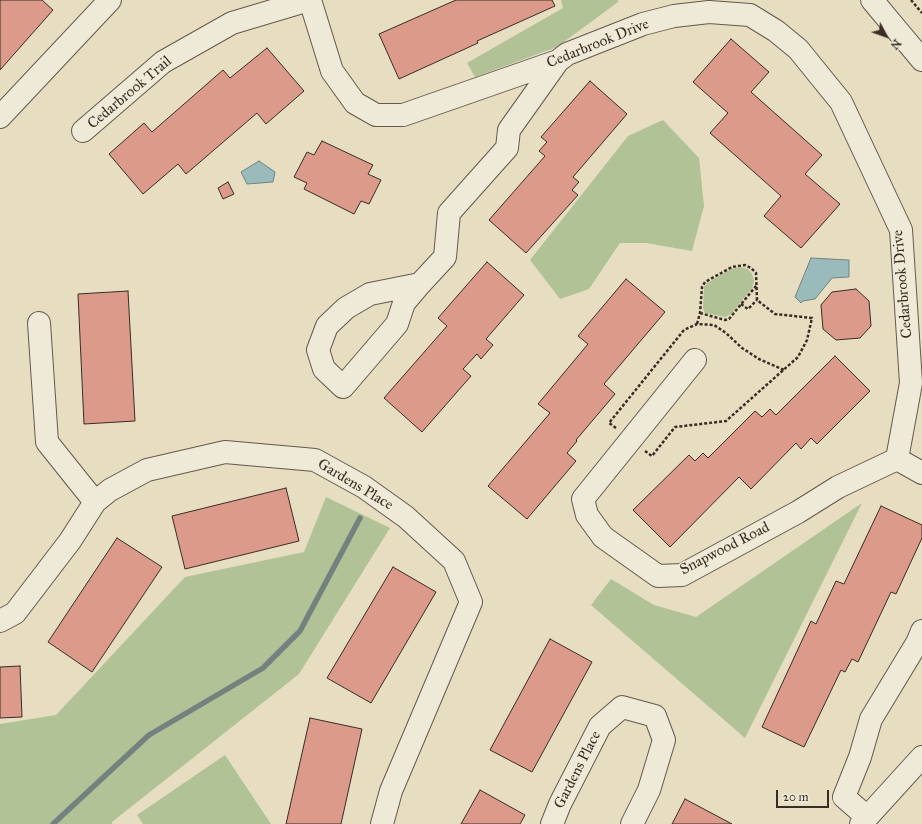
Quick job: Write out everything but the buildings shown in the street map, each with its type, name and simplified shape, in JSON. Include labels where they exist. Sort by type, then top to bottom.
[{"type":"street","name":"Cedarbrook Drive","points":[[310,0],[332,71],[355,103],[376,115],[403,115],[558,61],[567,54],[643,24],[674,16],[709,12],[750,15],[776,31],[798,49],[841,102],[901,230],[911,383],[897,459]]},
{"type":"street","name":"Cedarbrook Trail","points":[[84,131],[163,62],[232,23],[310,0]]},
{"type":"street","points":[[872,0],[922,60]]},
{"type":"street","points":[[0,117],[102,3]]},
{"type":"street","points":[[420,284],[370,294],[346,308],[327,326],[318,350],[324,369],[343,387],[397,324],[404,303],[445,256],[449,213],[507,148],[509,130],[558,61]]},
{"type":"street","points":[[39,323],[47,442],[95,502]]},
{"type":"street","name":"Snapwood Road","points":[[695,360],[583,499],[587,515],[603,537],[658,576],[682,575],[798,512],[838,487],[897,459]]},
{"type":"street","name":"Gardens Place","points":[[0,621],[14,613],[70,541],[95,502],[110,490],[147,470],[225,452],[315,460],[364,487],[406,516],[454,561],[471,602],[391,791],[382,824]]},
{"type":"street","points":[[897,459],[922,473]]},
{"type":"street","points":[[922,631],[917,643],[871,719],[860,757],[844,796],[864,821],[922,757]]},
{"type":"street","name":"Gardens Place","points":[[552,824],[560,804],[600,726],[622,707],[655,716],[664,740],[649,790],[632,824]]},
{"type":"path","points":[[911,0],[922,13]]},
{"type":"path","points":[[631,440],[652,456],[675,427],[726,421],[798,357],[807,340],[812,318],[775,314],[757,300],[756,273],[745,265],[732,267],[705,282],[702,287],[700,313],[697,324]]},
{"type":"path","points":[[700,313],[725,320],[729,319],[756,286]]},
{"type":"path","points":[[741,304],[748,309],[757,300]]},
{"type":"green space","points":[[561,0],[618,0],[618,2],[557,47],[475,77],[467,63],[563,8]]},
{"type":"green space","points":[[663,120],[699,158],[704,206],[692,251],[646,243],[620,243],[589,289],[560,299],[530,260],[628,136]]},
{"type":"green space","points":[[740,267],[748,269],[752,274],[754,281],[752,288],[731,314],[725,317],[705,313],[703,308],[704,287],[707,283],[731,269]]},
{"type":"green space","points":[[326,497],[390,528],[299,674],[112,822],[112,824],[0,824],[0,724],[56,715],[185,577],[304,552]]},
{"type":"green space","points":[[862,503],[745,738],[591,605],[611,579],[654,605],[696,617]]},
{"type":"green space","points":[[225,755],[271,824],[143,824],[137,815]]},
{"type":"water","points":[[259,161],[275,172],[273,182],[247,184],[241,172]]},
{"type":"water","points":[[811,258],[849,260],[849,277],[832,278],[815,299],[803,301],[801,303],[795,297]]},
{"type":"waterway","points":[[53,824],[149,735],[263,668],[300,631],[360,518]]}]
